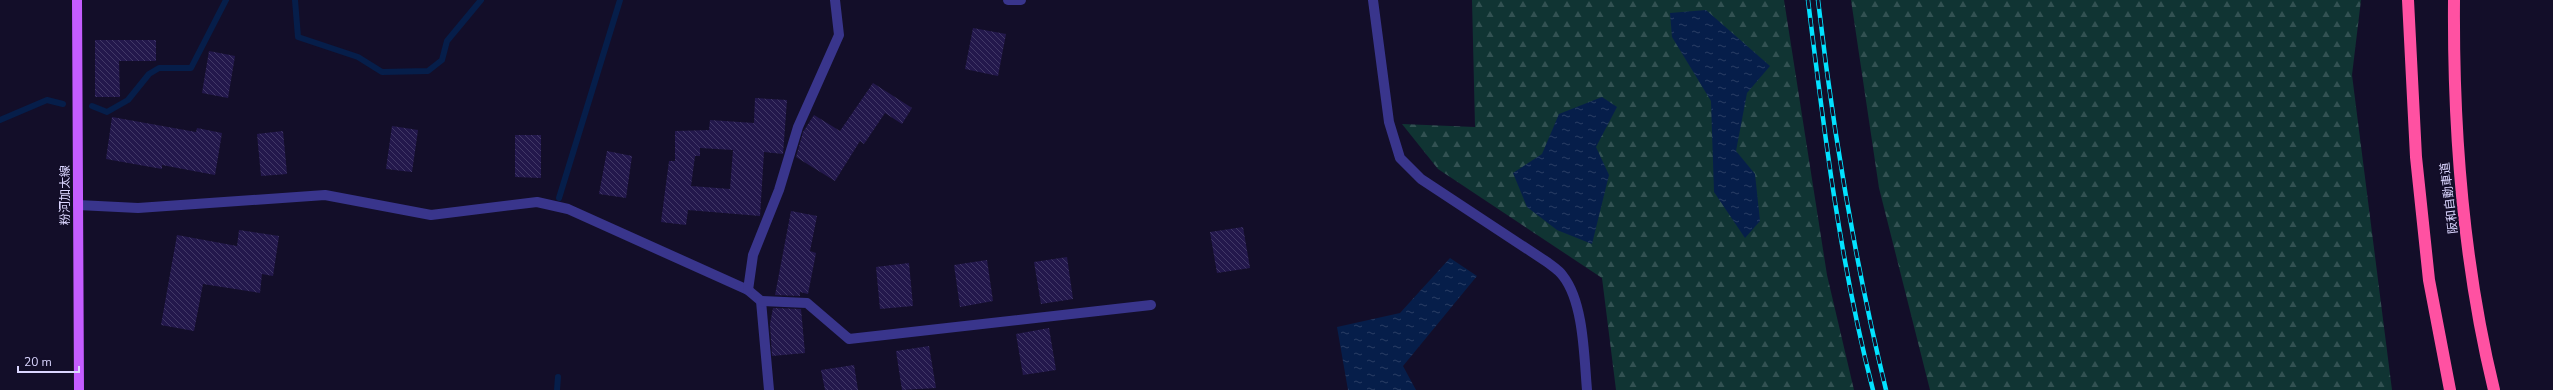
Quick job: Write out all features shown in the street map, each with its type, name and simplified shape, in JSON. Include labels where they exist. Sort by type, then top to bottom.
[{"type":"highway","points":[[2408,0],[2408,35],[2417,172],[2429,280],[2450,390]]},
{"type":"highway","name":"阪和自動車道","points":[[2454,0],[2458,156],[2471,267],[2494,390]]},
{"type":"main road","name":"粉河加太線","points":[[77,0],[79,390]]},
{"type":"street","points":[[748,290],[753,255],[779,190],[798,127],[838,35],[835,0]]},
{"type":"street","points":[[1008,0],[1021,0]]},
{"type":"street","points":[[1373,0],[1389,122],[1400,158],[1421,179],[1547,262],[1563,276],[1575,300],[1582,339],[1587,390]]},
{"type":"street","points":[[78,205],[138,208],[325,195],[431,215],[537,202],[568,209],[598,221],[748,290],[761,301],[807,303],[849,338],[1151,305]]},
{"type":"street","points":[[761,301],[769,390]]},
{"type":"green space","points":[[1472,0],[1784,0],[1827,275],[1854,390],[1616,390],[1602,278],[1438,169],[1402,124],[1475,127]]},
{"type":"green space","points":[[1851,0],[2361,0],[2352,75],[2392,390],[1930,390],[1879,188]]},
{"type":"water","points":[[1706,10],[1770,66],[1747,93],[1736,151],[1755,174],[1760,221],[1745,238],[1714,192],[1711,101],[1672,37],[1670,13]]},
{"type":"water","points":[[1602,97],[1617,107],[1596,147],[1609,175],[1592,244],[1557,230],[1527,207],[1513,173],[1542,154],[1559,114]]},
{"type":"water","points":[[1450,258],[1477,276],[1403,366],[1416,390],[1348,390],[1337,327],[1400,313]]},
{"type":"building","points":[[973,28],[1006,34],[998,76],[965,69]]},
{"type":"building","points":[[95,40],[156,40],[156,61],[119,61],[120,97],[95,97]]},
{"type":"building","points":[[209,51],[235,56],[228,98],[202,93]]},
{"type":"building","points":[[873,83],[912,108],[902,124],[885,113],[864,144],[860,141],[835,181],[796,157],[803,132],[814,115],[840,131]]},
{"type":"building","points":[[755,98],[787,100],[783,154],[764,152],[760,216],[688,210],[686,225],[661,222],[669,161],[675,161],[675,131],[709,130],[710,120],[754,123]],"holes":[[[700,148],[733,150],[730,189],[691,186],[695,156],[700,156]]]},
{"type":"building","points":[[112,117],[196,132],[197,128],[222,133],[215,175],[162,165],[162,169],[106,159]]},
{"type":"building","points":[[392,126],[418,130],[412,172],[386,169]]},
{"type":"building","points":[[283,131],[287,174],[261,176],[257,134]]},
{"type":"building","points":[[515,135],[541,135],[541,178],[515,177]]},
{"type":"building","points":[[607,151],[632,156],[626,198],[599,194]]},
{"type":"building","points":[[791,211],[817,216],[810,251],[816,253],[808,294],[800,292],[800,296],[775,295]]},
{"type":"building","points":[[1243,227],[1250,268],[1217,273],[1210,232]]},
{"type":"building","points":[[239,230],[279,236],[273,276],[262,274],[260,293],[203,284],[194,331],[161,325],[177,235],[237,246]]},
{"type":"building","points":[[1067,257],[1073,299],[1041,304],[1034,262]]},
{"type":"building","points":[[987,260],[993,301],[960,307],[954,265]]},
{"type":"building","points":[[909,263],[913,306],[880,309],[876,267]]},
{"type":"building","points":[[773,308],[801,309],[805,353],[772,356],[770,324]]},
{"type":"building","points":[[1049,328],[1056,370],[1023,375],[1016,334]]},
{"type":"building","points":[[929,346],[936,388],[902,390],[896,351]]},
{"type":"building","points":[[854,365],[858,390],[825,390],[821,370]]},
{"type":"waterway","points":[[92,106],[107,112],[128,100],[149,74],[159,68],[191,68],[226,0]]},
{"type":"waterway","points":[[295,0],[298,37],[358,57],[382,72],[428,71],[442,60],[447,41],[481,0]]},
{"type":"waterway","points":[[559,198],[620,0]]},
{"type":"waterway","points":[[0,120],[47,100],[63,104]]},
{"type":"waterway","points":[[557,390],[558,377]]},
{"type":"railway","points":[[1808,0],[1820,98],[1842,245],[1861,342],[1873,390]]},
{"type":"railway","points":[[1818,0],[1846,196],[1864,293],[1886,390]]}]
